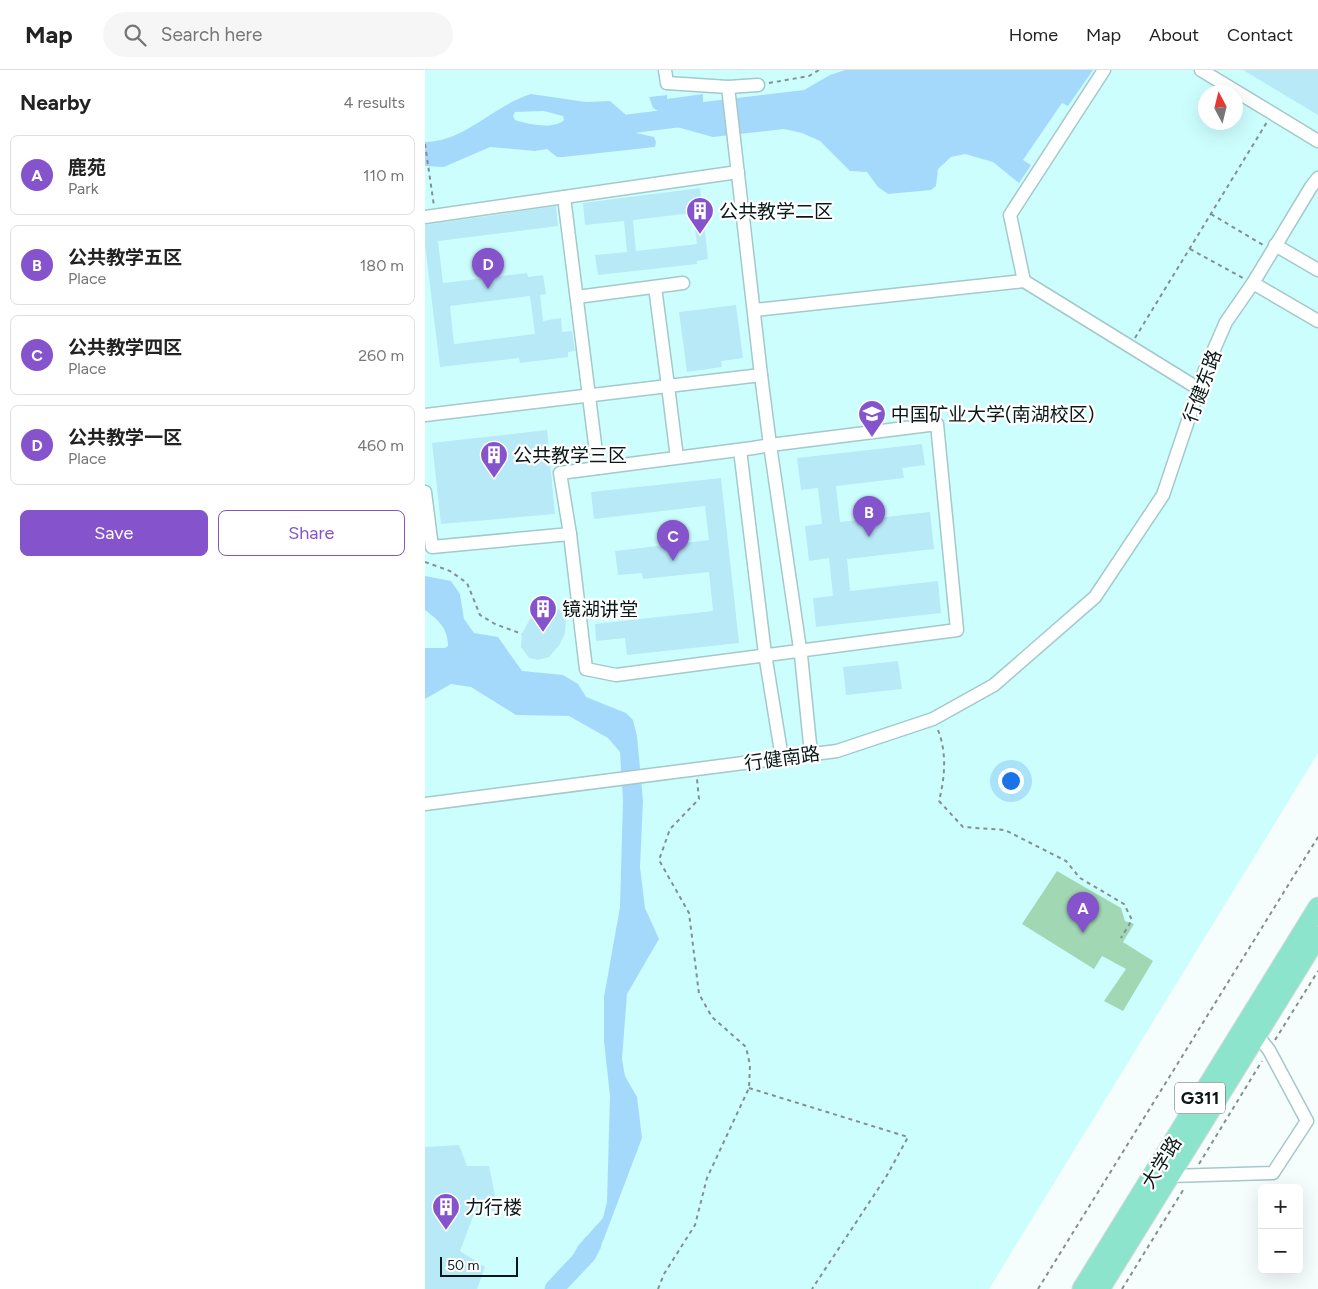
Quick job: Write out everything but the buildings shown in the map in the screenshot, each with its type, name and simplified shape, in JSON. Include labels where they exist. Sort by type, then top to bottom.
[{"type":"highway","name":"大学路","points":[[1082,1289],[1318,907]]},
{"type":"highway","name":"大学路","points":[[1100,1289],[1318,936]]},
{"type":"street","points":[[665,70],[667,83],[729,92],[758,85]]},
{"type":"street","points":[[1024,281],[1010,215],[1104,70]]},
{"type":"street","points":[[1201,70],[1318,140]]},
{"type":"street","points":[[729,92],[761,375],[800,649],[811,754]]},
{"type":"street","points":[[430,216],[738,172]]},
{"type":"street","name":"行健东路","points":[[1095,597],[1163,495],[1199,389],[1226,322],[1253,283],[1318,178]]},
{"type":"street","points":[[564,197],[598,468]]},
{"type":"street","points":[[1273,248],[1318,270]]},
{"type":"street","points":[[755,310],[1024,281],[1199,389]]},
{"type":"street","points":[[577,297],[683,283]]},
{"type":"street","points":[[1253,283],[1318,321]]},
{"type":"street","points":[[655,287],[677,458]]},
{"type":"street","points":[[425,415],[761,375]]},
{"type":"street","points":[[937,424],[957,630],[616,674],[586,669],[571,534],[561,473],[740,450],[937,424]]},
{"type":"street","points":[[740,450],[765,654],[782,758]]},
{"type":"street","points":[[425,492],[432,547],[571,534]]},
{"type":"street","name":"行健南路","points":[[425,804],[837,751],[933,719],[993,684],[1095,597]]},
{"type":"street","points":[[1169,1176],[1191,1177],[1273,1173],[1307,1121],[1269,1050],[1257,1035]]},
{"type":"path","points":[[758,85],[809,76],[819,70]]},
{"type":"path","points":[[1130,346],[1273,113]]},
{"type":"path","points":[[425,144],[429,178],[430,216]]},
{"type":"path","points":[[1211,214],[1273,248]]},
{"type":"path","points":[[1190,249],[1253,283]]},
{"type":"path","points":[[425,562],[450,571],[467,582],[480,615],[495,624],[522,634]]},
{"type":"path","points":[[933,719],[942,741],[945,777],[939,801],[963,827],[1005,830],[1067,861],[1080,878],[1124,904],[1131,920],[1121,938]]},
{"type":"path","points":[[658,1289],[664,1274],[695,1225],[707,1178],[749,1088],[750,1065],[745,1047],[712,1017],[699,994],[689,913],[659,860],[670,829],[699,799],[696,774]]},
{"type":"path","points":[[1038,1289],[1318,836]]},
{"type":"path","points":[[1121,1289],[1318,971]]},
{"type":"path","points":[[749,1088],[908,1137],[886,1177],[812,1289]]},
{"type":"shaded area","name":"中国矿业大学(南湖校区)","points":[[425,70],[1318,70],[1318,753],[989,1289],[425,1289]]},
{"type":"shaded area","points":[[845,70],[1093,70],[1068,106],[1062,103],[1023,160],[1031,165],[1019,183],[993,162],[965,154],[951,157],[938,169],[936,186],[931,190],[888,194],[878,187],[867,172],[850,171],[820,141],[802,133],[784,129],[713,137],[677,127],[664,114],[653,108],[649,97],[667,95],[667,99],[703,94],[703,102],[804,90],[830,75]]},
{"type":"shaded area","points":[[531,94],[586,102],[610,101],[625,114],[629,125],[636,133],[654,137],[655,147],[557,157],[547,149],[535,151],[490,147],[444,167],[425,166],[425,142],[454,136],[518,99]],"holes":[[[544,111],[563,116],[564,120],[554,125],[520,122],[515,120],[513,116],[515,112]]]},
{"type":"shaded area","points":[[425,576],[451,581],[460,594],[464,619],[474,633],[498,637],[522,671],[563,675],[578,684],[586,697],[626,713],[633,720],[637,736],[643,801],[640,867],[645,908],[659,939],[627,994],[622,1059],[625,1076],[637,1097],[642,1138],[603,1241],[590,1264],[569,1262],[578,1246],[603,1218],[607,1202],[610,1096],[604,1041],[604,997],[620,907],[623,800],[620,752],[608,738],[569,716],[516,715],[471,687],[451,684],[425,699],[425,648],[445,648],[448,646],[448,640],[444,629],[438,621],[425,610]]},
{"type":"green space","points":[[1057,871],[1121,908],[1125,921],[1134,924],[1123,942],[1153,961],[1123,1011],[1104,1001],[1126,969],[1102,956],[1094,969],[1022,924]]},
{"type":"waterway","points":[[604,127],[693,116]]},
{"type":"waterway","points":[[554,1289],[587,1254],[592,1244]]},
{"type":"place","name":"公共教学二区","points":[[700,235]]},
{"type":"place","name":"公共教学一区","points":[[488,289]]},
{"type":"place","name":"中国矿业大学(南湖校区)","points":[[872,438]]},
{"type":"place","name":"公共教学三区","points":[[494,479]]},
{"type":"place","name":"公共教学五区","points":[[869,537]]},
{"type":"place","name":"公共教学四区","points":[[673,561]]},
{"type":"place","name":"镜湖讲堂","points":[[543,633]]},
{"type":"place","name":"鹿苑","points":[[1083,933]]},
{"type":"place","name":"力行楼","points":[[446,1231]]}]
